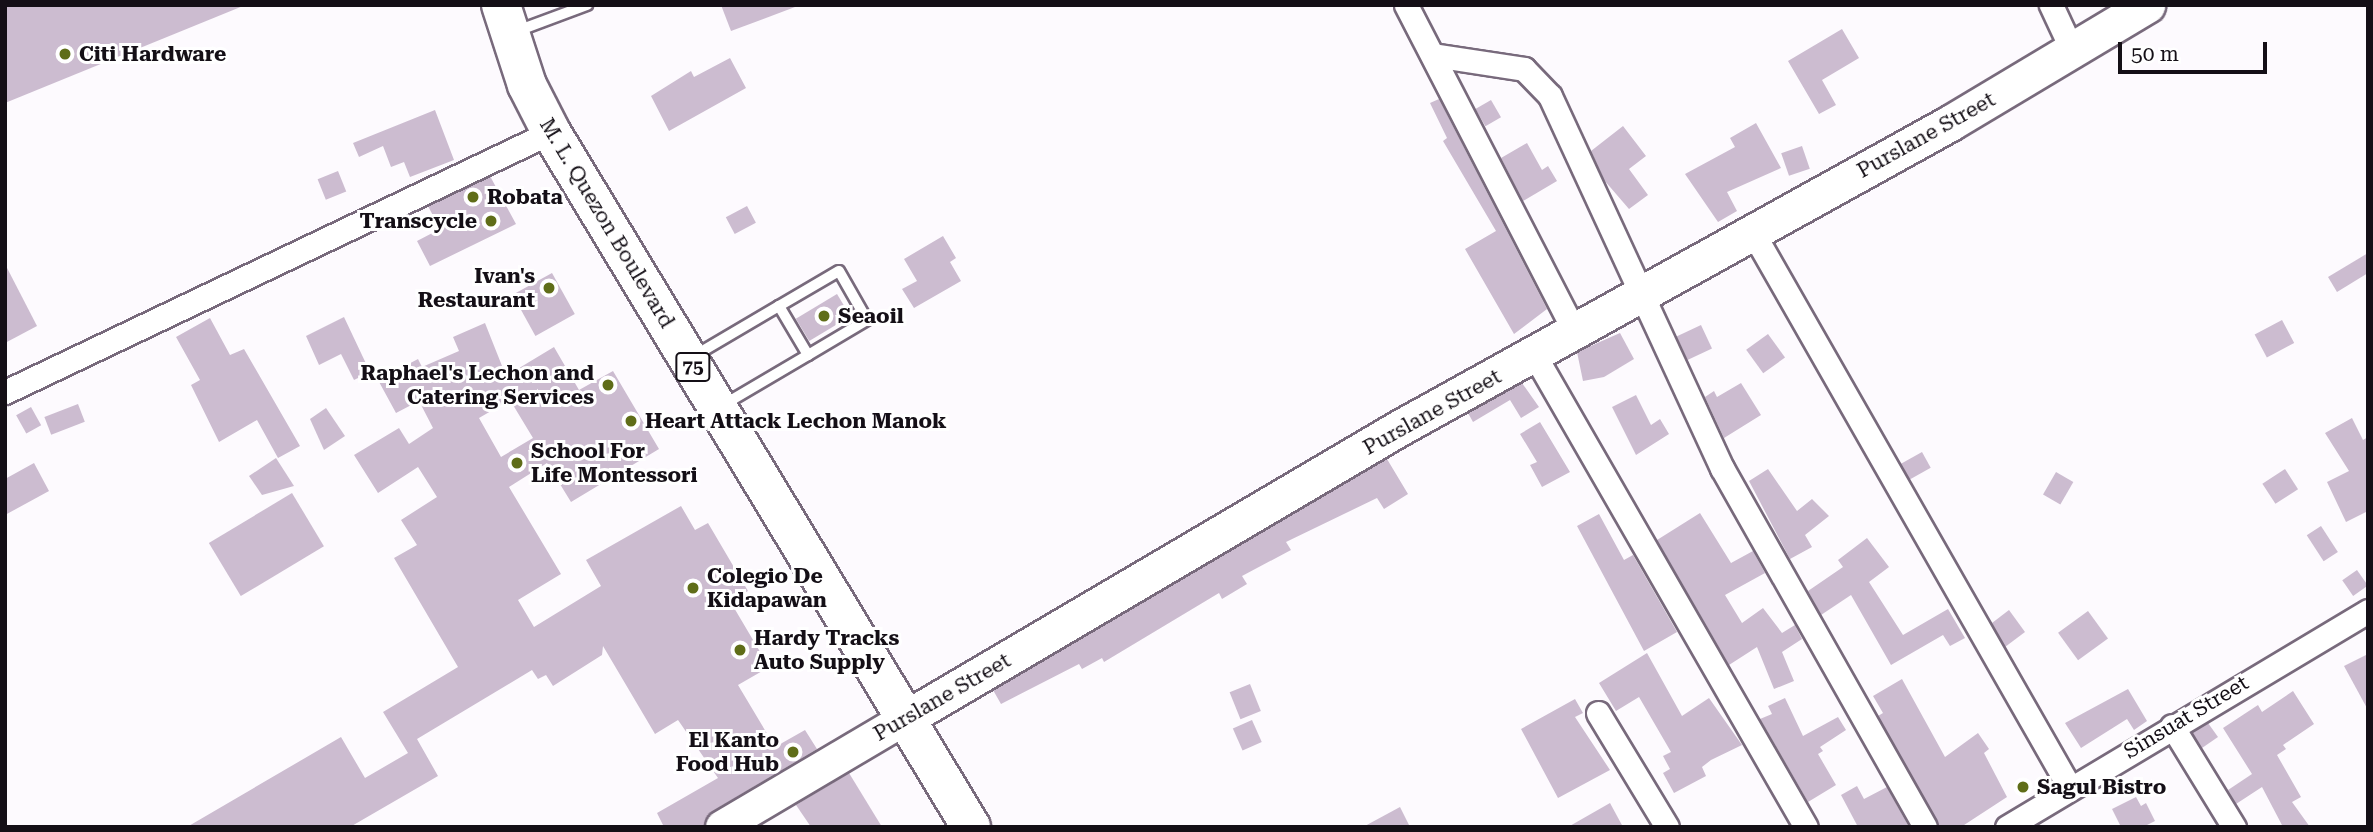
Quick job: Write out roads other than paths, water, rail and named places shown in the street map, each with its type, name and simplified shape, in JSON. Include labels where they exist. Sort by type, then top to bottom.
[{"type":"highway","name":"M. L. Quezon Boulevard","points":[[505,20],[551,132],[908,717],[971,827]]},
{"type":"main road","name":"Purslane Street","points":[[908,717],[1401,427],[1535,356],[1574,330],[2072,50],[2147,5]]},
{"type":"street","points":[[1406,5],[1574,330]]},
{"type":"street","points":[[2051,5],[2072,50]]},
{"type":"street","points":[[1433,55],[1508,65],[1537,79],[1550,96],[1722,468],[1925,827]]},
{"type":"street","points":[[5,391],[551,132]]},
{"type":"street","points":[[1752,231],[2070,788]]},
{"type":"street","points":[[1535,356],[1806,827]]},
{"type":"street","name":"Sinsuat Street","points":[[2007,827],[2368,611]]},
{"type":"street","points":[[1598,713],[1667,827]]},
{"type":"street","name":"Purslane Street","points":[[722,827],[908,717]]},
{"type":"street","points":[[2172,726],[2234,827]]},
{"type":"lane","points":[[505,20],[587,5]]},
{"type":"lane","points":[[689,359],[839,271],[867,320],[717,408]]},
{"type":"lane","points":[[779,306],[808,355]]},
{"type":"place","name":"Citi Hardware","points":[[65,54]]},
{"type":"place","name":"Robata","points":[[473,197]]},
{"type":"place","name":"Transcycle","points":[[491,221]]},
{"type":"place","name":"Ivan's Restaurant","points":[[549,288]]},
{"type":"place","name":"Seaoil","points":[[824,316]]},
{"type":"place","name":"Raphael's Lechon and Catering Services","points":[[608,385]]},
{"type":"place","name":"Heart Attack Lechon Manok","points":[[631,421]]},
{"type":"place","name":"School For Life Montessori","points":[[517,463]]},
{"type":"place","name":"Colegio De Kidapawan","points":[[693,588]]},
{"type":"place","name":"Hardy Tracks Auto Supply","points":[[740,650]]},
{"type":"place","name":"El Kanto Food Hub","points":[[793,752]]},
{"type":"place","name":"Sagul Bistro","points":[[2023,787]]}]
